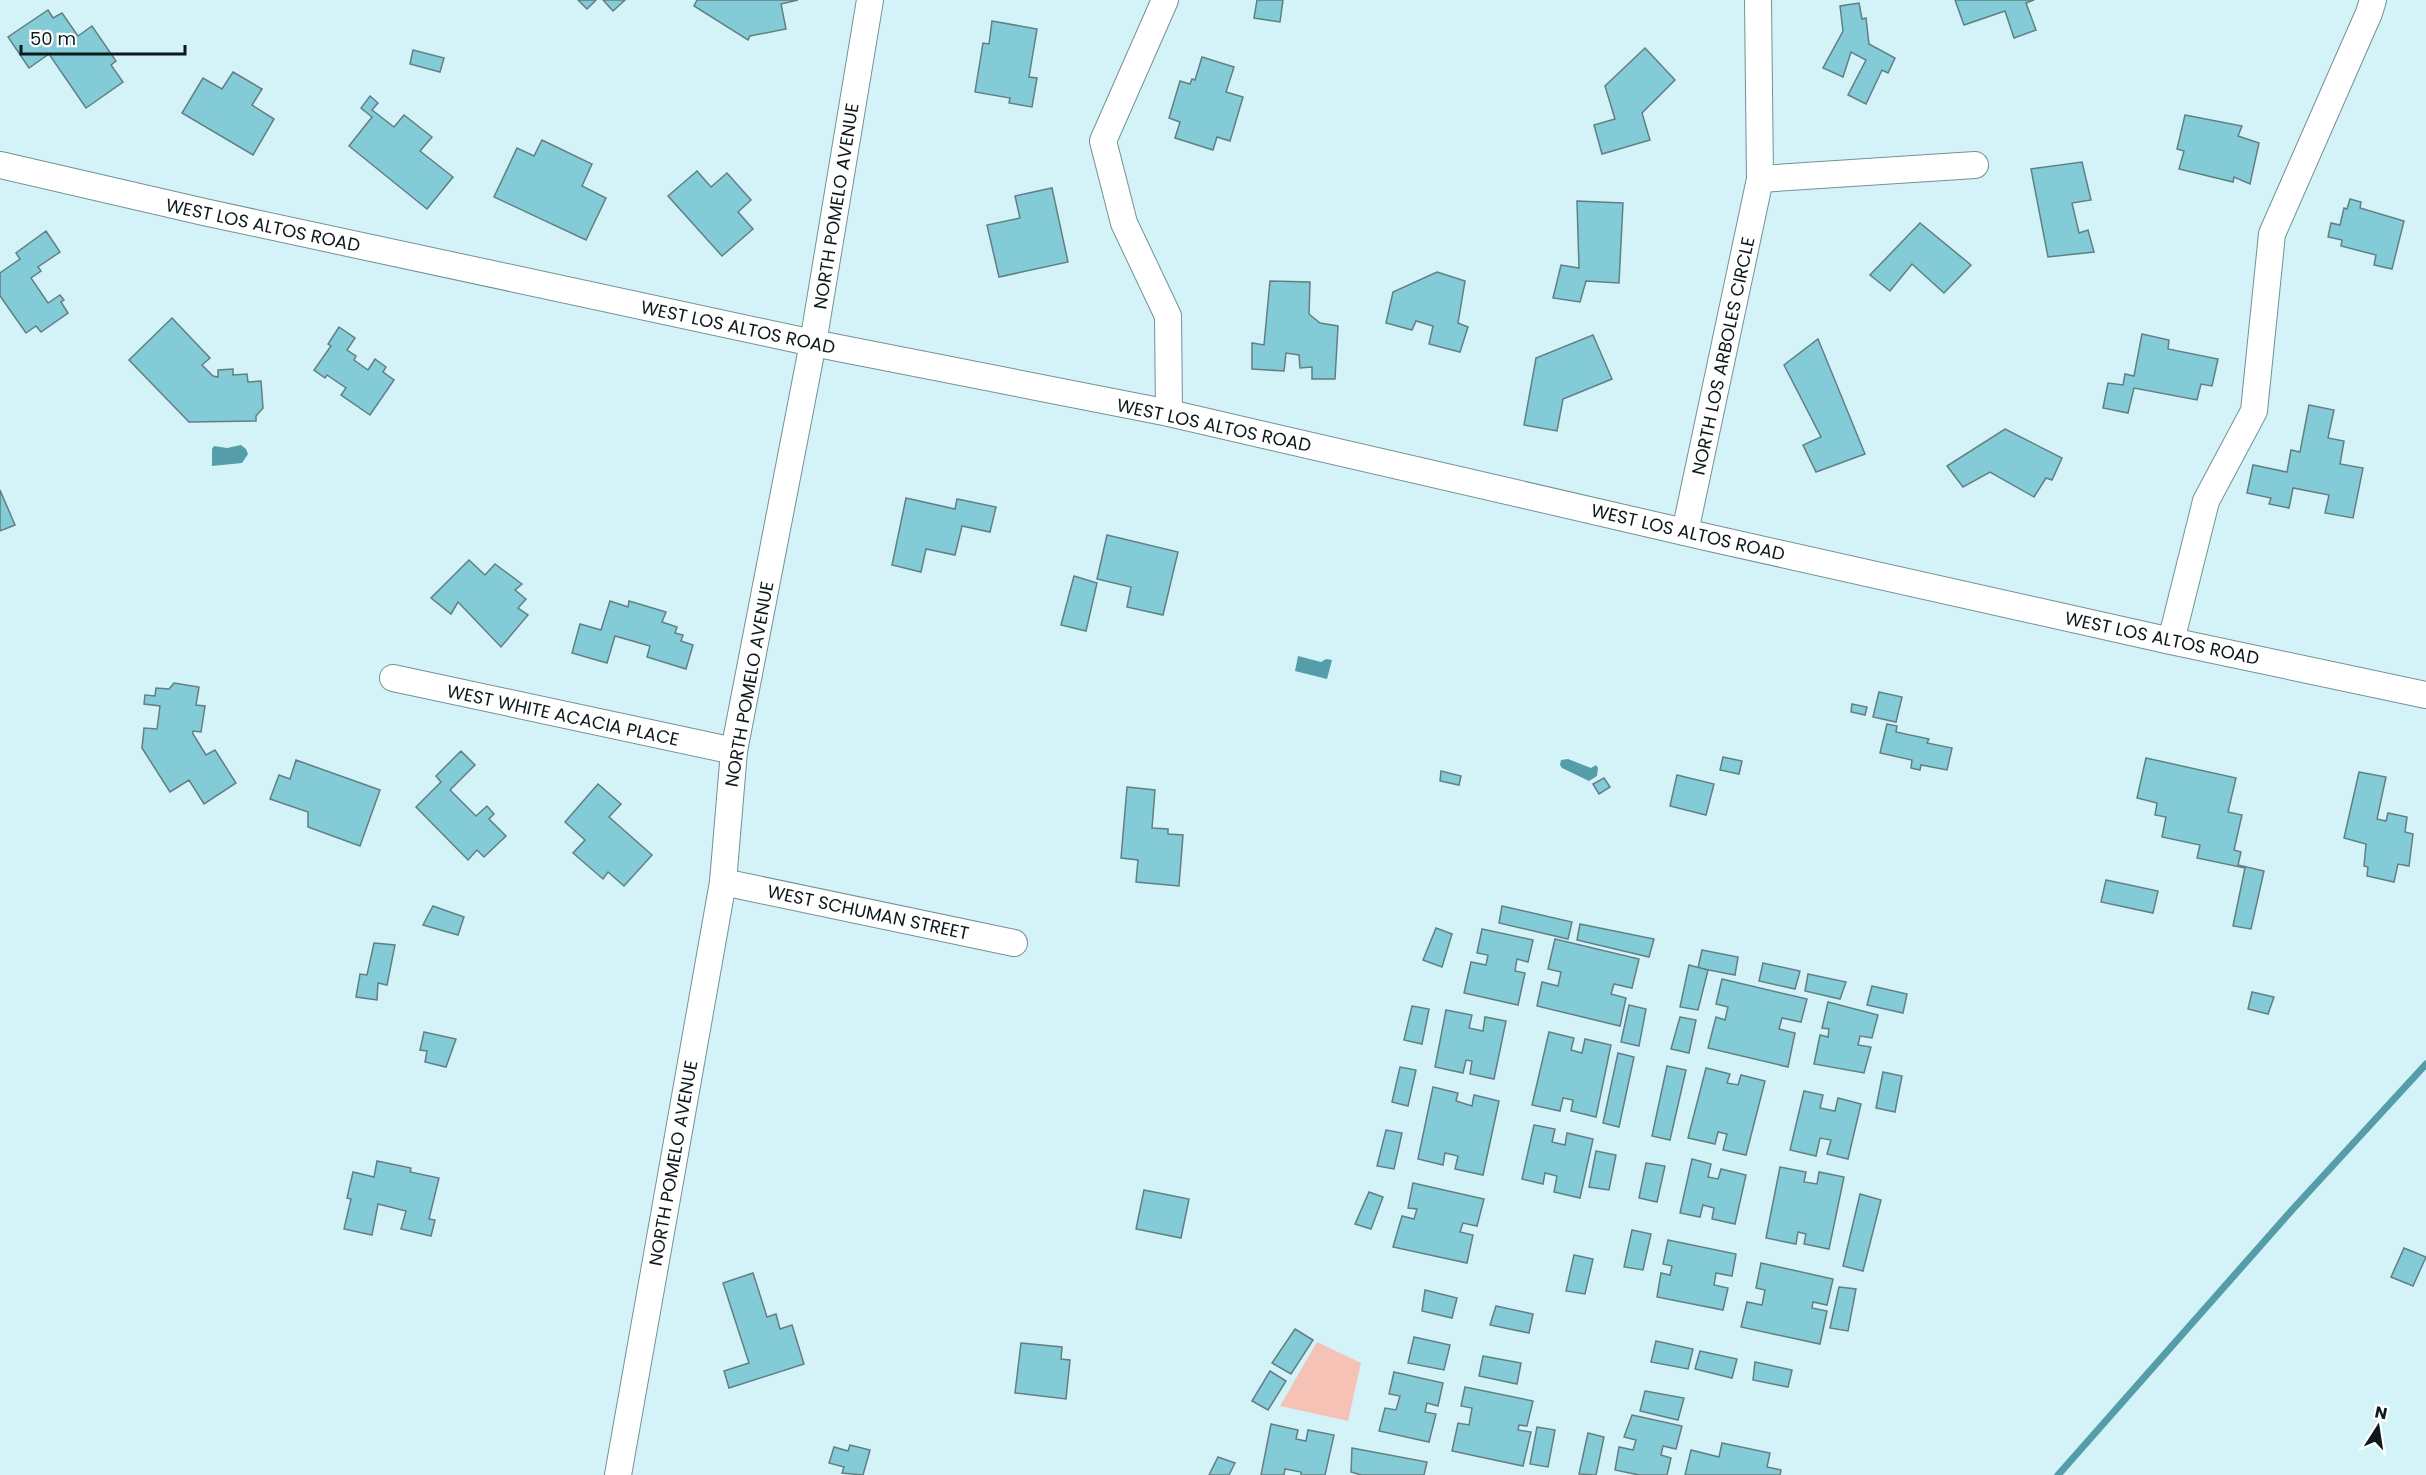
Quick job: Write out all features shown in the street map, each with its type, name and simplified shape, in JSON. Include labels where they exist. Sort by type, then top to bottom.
[{"type":"street","name":"NORTH POMELO AVENUE","points":[[618,1475],[723,882],[734,751],[813,343],[870,0]]},
{"type":"street","points":[[1165,0],[1103,141],[1124,223],[1168,316],[1169,413]]},
{"type":"street","name":"NORTH LOS ARBOLES CIRCLE","points":[[1685,532],[1760,179],[1758,0]]},
{"type":"street","points":[[2171,641],[2206,501],[2254,411],[2271,234],[2373,0]]},
{"type":"street","name":"WEST LOS ALTOS ROAD","points":[[0,165],[204,212],[813,343],[1169,413],[1685,532],[2171,641],[2426,695]]},
{"type":"street","points":[[1760,179],[1975,165]]},
{"type":"street","name":"WEST WHITE ACACIA PLACE","points":[[393,678],[734,751]]},
{"type":"street","name":"WEST SCHUMAN STREET","points":[[723,882],[1014,943]]},
{"type":"shaded area","points":[[1317,1342],[1361,1363],[1348,1421],[1280,1406]]},
{"type":"water","points":[[241,445],[248,454],[242,463],[212,466],[214,446],[227,448]]},
{"type":"water","points":[[1298,656],[1321,662],[1326,659],[1332,660],[1327,679],[1295,671]]},
{"type":"water","points":[[1568,759],[1591,768],[1596,765],[1597,776],[1589,781],[1562,768],[1561,760]]},
{"type":"building","points":[[578,0],[596,0],[587,9]]},
{"type":"building","points":[[603,0],[625,0],[613,11]]},
{"type":"building","points":[[697,0],[798,0],[781,4],[786,29],[750,36],[748,40],[694,6]]},
{"type":"building","points":[[1257,0],[1283,0],[1280,22],[1254,18]]},
{"type":"building","points":[[1955,0],[2034,0],[2026,3],[2036,30],[2014,38],[2005,11],[1964,25]]},
{"type":"building","points":[[1859,3],[1862,19],[1866,18],[1869,44],[1895,58],[1888,73],[1882,70],[1866,104],[1848,95],[1866,60],[1851,52],[1843,77],[1823,68],[1843,31],[1840,6]]},
{"type":"building","points":[[48,10],[53,18],[62,13],[78,36],[92,26],[116,61],[111,65],[123,82],[86,108],[49,54],[29,68],[8,37]]},
{"type":"building","points":[[992,21],[1037,29],[1029,77],[1037,78],[1032,107],[1009,103],[1010,98],[975,92],[983,43],[989,44]]},
{"type":"building","points":[[1645,48],[1675,80],[1642,113],[1650,140],[1602,154],[1594,125],[1615,119],[1605,86]]},
{"type":"building","points":[[413,50],[444,58],[440,72],[410,64]]},
{"type":"building","points":[[1202,57],[1234,67],[1226,92],[1243,97],[1230,141],[1217,137],[1213,150],[1175,138],[1180,122],[1169,118],[1180,81],[1190,84],[1192,79],[1195,80]]},
{"type":"building","points":[[233,72],[262,89],[252,105],[274,119],[253,155],[182,113],[203,78],[222,89]]},
{"type":"building","points":[[370,96],[378,103],[372,110],[394,127],[404,115],[432,137],[420,151],[453,177],[427,209],[349,146],[372,117],[361,108]]},
{"type":"building","points":[[2185,115],[2242,126],[2238,136],[2259,143],[2250,184],[2234,177],[2233,182],[2179,169],[2184,151],[2177,149]]},
{"type":"building","points":[[542,140],[592,164],[582,186],[606,198],[586,240],[494,197],[517,148],[534,156]]},
{"type":"building","points":[[2082,162],[2091,200],[2072,203],[2079,233],[2088,230],[2094,252],[2048,257],[2031,169]]},
{"type":"building","points":[[697,171],[711,187],[727,173],[751,200],[738,212],[753,229],[722,256],[668,196]]},
{"type":"building","points":[[1052,188],[1068,262],[999,277],[987,225],[1020,218],[1015,196]]},
{"type":"building","points":[[2350,199],[2361,202],[2360,208],[2404,221],[2392,269],[2374,265],[2376,255],[2341,246],[2342,240],[2328,237],[2331,223],[2340,225],[2344,208],[2347,209]]},
{"type":"building","points":[[1577,201],[1623,203],[1619,283],[1586,281],[1580,302],[1553,298],[1561,265],[1579,268]]},
{"type":"building","points":[[1920,223],[1971,265],[1944,293],[1912,264],[1890,291],[1870,275]]},
{"type":"building","points":[[46,231],[60,252],[38,267],[41,271],[31,278],[48,303],[60,295],[64,300],[61,302],[68,313],[41,332],[36,326],[26,333],[0,296],[0,273],[20,259],[16,253]]},
{"type":"building","points":[[1437,272],[1465,281],[1458,323],[1468,327],[1460,352],[1429,344],[1433,326],[1416,321],[1412,330],[1386,323],[1393,292]]},
{"type":"building","points":[[1270,281],[1310,282],[1309,314],[1320,323],[1338,326],[1335,379],[1312,379],[1312,367],[1300,368],[1299,355],[1286,353],[1284,371],[1252,369],[1252,343],[1264,345]]},
{"type":"building","points":[[172,318],[210,358],[202,365],[213,376],[218,377],[218,370],[233,369],[233,375],[247,374],[248,382],[261,381],[263,408],[256,416],[256,421],[189,422],[129,360]]},
{"type":"building","points":[[339,327],[355,338],[347,350],[356,356],[354,360],[368,370],[375,359],[386,367],[383,372],[394,380],[370,415],[341,395],[346,388],[327,375],[325,378],[314,370],[331,346],[328,344]]},
{"type":"building","points":[[2142,334],[2169,340],[2168,349],[2218,359],[2212,386],[2201,384],[2197,400],[2134,388],[2128,413],[2103,408],[2108,383],[2123,385],[2125,374],[2134,376]]},
{"type":"building","points":[[1593,335],[1612,379],[1563,399],[1557,431],[1524,425],[1536,358]]},
{"type":"building","points":[[1818,339],[1865,454],[1816,472],[1803,445],[1821,437],[1784,365]]},
{"type":"building","points":[[2309,405],[2334,410],[2328,438],[2344,441],[2340,464],[2363,468],[2353,518],[2325,513],[2329,495],[2293,488],[2289,508],[2269,504],[2271,498],[2247,493],[2253,465],[2287,472],[2291,450],[2300,452]]},
{"type":"building","points":[[2005,429],[2062,458],[2052,480],[2046,478],[2034,497],[1990,472],[1963,487],[1947,466]]},
{"type":"building","points":[[0,490],[15,525],[0,531]]},
{"type":"building","points":[[906,498],[955,509],[957,499],[996,507],[990,532],[962,526],[955,555],[926,549],[921,572],[892,565]]},
{"type":"building","points":[[1107,535],[1178,552],[1163,615],[1127,607],[1131,587],[1097,579]]},
{"type":"building","points":[[469,560],[485,575],[495,564],[522,584],[515,590],[526,599],[518,608],[528,615],[501,647],[458,602],[451,614],[431,598]]},
{"type":"building","points":[[1074,576],[1097,583],[1086,631],[1061,625]]},
{"type":"building","points":[[610,601],[628,607],[629,601],[666,612],[662,622],[677,627],[675,633],[683,635],[681,641],[693,645],[686,669],[647,657],[650,646],[615,636],[607,663],[572,653],[580,624],[601,630]]},
{"type":"building","points":[[174,683],[199,687],[196,705],[205,706],[201,732],[193,731],[193,734],[206,755],[215,750],[236,783],[204,804],[189,780],[170,792],[142,748],[144,728],[157,729],[160,706],[144,704],[145,695],[155,696],[156,688],[169,689]]},
{"type":"building","points":[[1879,692],[1902,697],[1896,722],[1873,717]]},
{"type":"building","points":[[1852,704],[1867,707],[1865,715],[1851,712]]},
{"type":"building","points":[[1887,724],[1897,726],[1896,732],[1929,739],[1927,743],[1952,748],[1947,770],[1921,765],[1920,770],[1911,768],[1912,760],[1880,753]]},
{"type":"building","points":[[461,751],[475,765],[450,790],[476,816],[487,806],[494,814],[489,819],[506,836],[484,857],[477,850],[468,860],[416,807],[441,782],[436,776]]},
{"type":"building","points":[[1723,757],[1742,761],[1739,774],[1720,770]]},
{"type":"building","points":[[2146,758],[2236,778],[2228,812],[2242,815],[2234,850],[2241,852],[2238,865],[2264,871],[2251,929],[2233,926],[2245,868],[2197,858],[2200,845],[2162,837],[2166,817],[2155,815],[2157,803],[2137,798]]},
{"type":"building","points":[[296,760],[380,790],[360,846],[308,827],[308,812],[270,799],[279,775],[290,779]]},
{"type":"building","points":[[1441,771],[1461,776],[1459,785],[1440,781]]},
{"type":"building","points":[[2359,772],[2386,777],[2377,819],[2386,821],[2388,813],[2407,817],[2405,832],[2413,834],[2409,866],[2398,864],[2394,882],[2367,876],[2368,867],[2364,866],[2366,844],[2344,838]]},
{"type":"building","points":[[1677,775],[1714,784],[1706,815],[1670,806]]},
{"type":"building","points":[[1604,778],[1610,787],[1599,794],[1593,784]]},
{"type":"building","points":[[598,784],[621,804],[609,817],[652,855],[624,886],[608,872],[603,879],[573,853],[585,840],[565,822]]},
{"type":"building","points":[[1127,787],[1155,790],[1152,828],[1168,829],[1168,834],[1183,835],[1179,886],[1136,882],[1138,860],[1121,858]]},
{"type":"building","points":[[2106,880],[2158,891],[2153,913],[2101,902]]},
{"type":"building","points":[[433,906],[464,917],[458,935],[423,925]]},
{"type":"building","points":[[1502,906],[1572,922],[1568,939],[1499,923]]},
{"type":"building","points":[[1580,924],[1654,939],[1649,957],[1577,940]]},
{"type":"building","points":[[1436,928],[1452,934],[1442,967],[1423,960]]},
{"type":"building","points":[[1482,929],[1533,940],[1528,962],[1517,959],[1515,971],[1525,973],[1518,1005],[1464,993],[1471,962],[1486,965],[1488,955],[1477,953]]},
{"type":"building","points":[[1555,939],[1639,959],[1632,988],[1614,984],[1611,994],[1626,998],[1620,1026],[1537,1006],[1542,982],[1558,986],[1561,972],[1548,969]]},
{"type":"building","points":[[374,943],[395,945],[387,985],[378,983],[377,1000],[356,997],[360,974],[367,975]]},
{"type":"building","points":[[1702,950],[1738,957],[1735,975],[1698,968]]},
{"type":"building","points":[[1763,963],[1800,971],[1795,989],[1759,981]]},
{"type":"building","points":[[1689,965],[1708,970],[1698,1010],[1680,1007]]},
{"type":"building","points":[[1808,974],[1846,982],[1840,999],[1805,991]]},
{"type":"building","points":[[1722,979],[1807,999],[1801,1022],[1782,1018],[1779,1029],[1795,1033],[1788,1067],[1708,1048],[1716,1017],[1725,1020],[1728,1007],[1716,1004]]},
{"type":"building","points":[[1872,986],[1907,994],[1903,1013],[1867,1005]]},
{"type":"building","points":[[2252,992],[2274,997],[2268,1014],[2248,1009]]},
{"type":"building","points":[[1828,1002],[1878,1015],[1872,1038],[1860,1036],[1858,1045],[1871,1047],[1864,1073],[1814,1064],[1820,1035],[1828,1037],[1829,1029],[1822,1028]]},
{"type":"building","points":[[1629,1005],[1646,1009],[1639,1046],[1621,1042]]},
{"type":"building","points":[[1412,1006],[1429,1009],[1422,1044],[1404,1040]]},
{"type":"building","points":[[1446,1010],[1472,1015],[1469,1028],[1483,1031],[1485,1017],[1506,1021],[1494,1079],[1470,1074],[1472,1061],[1466,1060],[1463,1073],[1435,1067]]},
{"type":"building","points":[[1680,1017],[1696,1020],[1689,1053],[1671,1049]]},
{"type":"building","points":[[424,1032],[456,1039],[446,1067],[425,1062],[427,1051],[420,1050]]},
{"type":"building","points":[[1549,1032],[1574,1038],[1571,1050],[1582,1053],[1585,1039],[1611,1045],[1596,1117],[1571,1111],[1573,1100],[1563,1098],[1560,1111],[1532,1105]]},
{"type":"building","points":[[1618,1053],[1634,1057],[1619,1127],[1603,1123]]},
{"type":"building","points":[[1667,1066],[1686,1070],[1670,1140],[1652,1136]]},
{"type":"building","points":[[1400,1067],[1416,1070],[1408,1106],[1392,1102]]},
{"type":"building","points":[[1706,1068],[1730,1074],[1727,1083],[1738,1085],[1741,1075],[1765,1081],[1746,1155],[1723,1150],[1727,1134],[1718,1132],[1715,1144],[1688,1138]]},
{"type":"building","points":[[1883,1072],[1902,1076],[1895,1112],[1876,1108]]},
{"type":"building","points":[[1433,1087],[1458,1093],[1456,1101],[1472,1106],[1474,1095],[1499,1101],[1483,1175],[1455,1169],[1458,1156],[1445,1153],[1443,1165],[1418,1159]]},
{"type":"building","points":[[1804,1091],[1823,1095],[1820,1108],[1835,1111],[1838,1098],[1861,1104],[1848,1159],[1827,1154],[1831,1140],[1820,1138],[1816,1156],[1790,1150]]},
{"type":"building","points":[[1534,1125],[1555,1129],[1552,1142],[1565,1145],[1567,1133],[1593,1139],[1580,1198],[1554,1192],[1557,1176],[1545,1173],[1543,1184],[1522,1179]]},
{"type":"building","points":[[1386,1130],[1402,1133],[1394,1169],[1377,1166]]},
{"type":"building","points":[[1596,1151],[1616,1155],[1609,1190],[1589,1187]]},
{"type":"building","points":[[1692,1159],[1711,1164],[1708,1177],[1718,1179],[1721,1169],[1746,1175],[1735,1224],[1712,1219],[1714,1208],[1703,1205],[1700,1217],[1680,1213]]},
{"type":"building","points":[[377,1161],[411,1168],[410,1172],[439,1178],[429,1219],[435,1220],[431,1236],[401,1229],[406,1211],[378,1204],[372,1235],[344,1229],[351,1199],[347,1198],[353,1172],[374,1177]]},
{"type":"building","points":[[1646,1163],[1665,1166],[1657,1202],[1639,1198]]},
{"type":"building","points":[[1780,1167],[1806,1172],[1804,1182],[1817,1184],[1819,1172],[1844,1177],[1829,1249],[1804,1244],[1806,1234],[1798,1232],[1796,1244],[1766,1238]]},
{"type":"building","points":[[1413,1183],[1484,1199],[1477,1226],[1463,1223],[1460,1232],[1473,1235],[1467,1263],[1393,1247],[1402,1216],[1414,1219],[1417,1209],[1408,1208]]},
{"type":"building","points":[[1144,1190],[1189,1199],[1181,1238],[1136,1229]]},
{"type":"building","points":[[1369,1192],[1383,1197],[1371,1229],[1355,1224]]},
{"type":"building","points":[[1860,1194],[1881,1200],[1863,1271],[1843,1266]]},
{"type":"building","points":[[1632,1230],[1651,1234],[1643,1270],[1624,1267]]},
{"type":"building","points":[[1668,1240],[1736,1254],[1732,1276],[1716,1273],[1714,1285],[1728,1288],[1723,1310],[1657,1297],[1661,1273],[1670,1275],[1672,1266],[1663,1264]]},
{"type":"building","points":[[2404,1248],[2426,1257],[2413,1286],[2391,1277]]},
{"type":"building","points":[[1574,1255],[1593,1259],[1585,1294],[1566,1291]]},
{"type":"building","points":[[1761,1263],[1833,1279],[1827,1305],[1813,1302],[1812,1308],[1827,1311],[1820,1344],[1741,1327],[1747,1302],[1762,1305],[1765,1290],[1756,1288]]},
{"type":"building","points":[[753,1273],[767,1317],[776,1314],[780,1329],[792,1325],[804,1364],[729,1388],[724,1371],[749,1363],[723,1283]]},
{"type":"building","points":[[1839,1287],[1856,1289],[1848,1331],[1830,1328]]},
{"type":"building","points":[[1425,1290],[1457,1298],[1452,1318],[1422,1311]]},
{"type":"building","points":[[1496,1306],[1533,1314],[1529,1333],[1490,1325]]},
{"type":"building","points":[[1295,1329],[1313,1340],[1291,1374],[1272,1363]]},
{"type":"building","points":[[1414,1337],[1450,1345],[1444,1370],[1408,1363]]},
{"type":"building","points":[[1656,1341],[1693,1349],[1688,1369],[1651,1362]]},
{"type":"building","points":[[1021,1343],[1062,1347],[1061,1359],[1070,1360],[1066,1399],[1015,1393]]},
{"type":"building","points":[[1700,1351],[1737,1359],[1732,1378],[1695,1369]]},
{"type":"building","points":[[1483,1356],[1521,1363],[1517,1384],[1479,1376]]},
{"type":"building","points":[[1755,1362],[1792,1370],[1788,1387],[1753,1380]]},
{"type":"building","points":[[1270,1371],[1286,1381],[1268,1410],[1252,1401]]},
{"type":"building","points":[[1394,1372],[1443,1383],[1438,1406],[1427,1403],[1425,1412],[1436,1414],[1429,1442],[1379,1431],[1385,1408],[1396,1410],[1400,1396],[1389,1394]]},
{"type":"building","points":[[1465,1387],[1533,1401],[1527,1426],[1519,1425],[1518,1430],[1531,1432],[1523,1466],[1452,1451],[1458,1423],[1469,1425],[1472,1408],[1461,1406]]},
{"type":"building","points":[[1645,1391],[1684,1398],[1678,1420],[1640,1411]]},
{"type":"building","points":[[1632,1415],[1682,1426],[1676,1449],[1663,1446],[1661,1455],[1671,1458],[1667,1475],[1639,1475],[1615,1470],[1619,1447],[1633,1450],[1636,1440],[1624,1437]]},
{"type":"building","points":[[1271,1424],[1298,1430],[1296,1439],[1306,1441],[1308,1430],[1334,1435],[1325,1475],[1301,1475],[1301,1472],[1285,1469],[1284,1475],[1261,1475]]},
{"type":"building","points":[[1537,1427],[1555,1430],[1548,1467],[1530,1464]]},
{"type":"building","points":[[1588,1433],[1604,1437],[1596,1475],[1579,1474]]},
{"type":"building","points":[[1722,1443],[1770,1453],[1767,1467],[1781,1470],[1780,1475],[1685,1475],[1691,1450],[1719,1457]]},
{"type":"building","points":[[850,1445],[870,1450],[863,1475],[842,1473],[844,1467],[829,1463],[834,1447],[848,1451]]},
{"type":"building","points":[[1352,1448],[1427,1462],[1424,1475],[1361,1475],[1351,1472]]},
{"type":"building","points":[[1218,1457],[1235,1463],[1229,1475],[1209,1475]]},
{"type":"waterway","points":[[2058,1475],[2292,1210],[2426,1064]]}]
